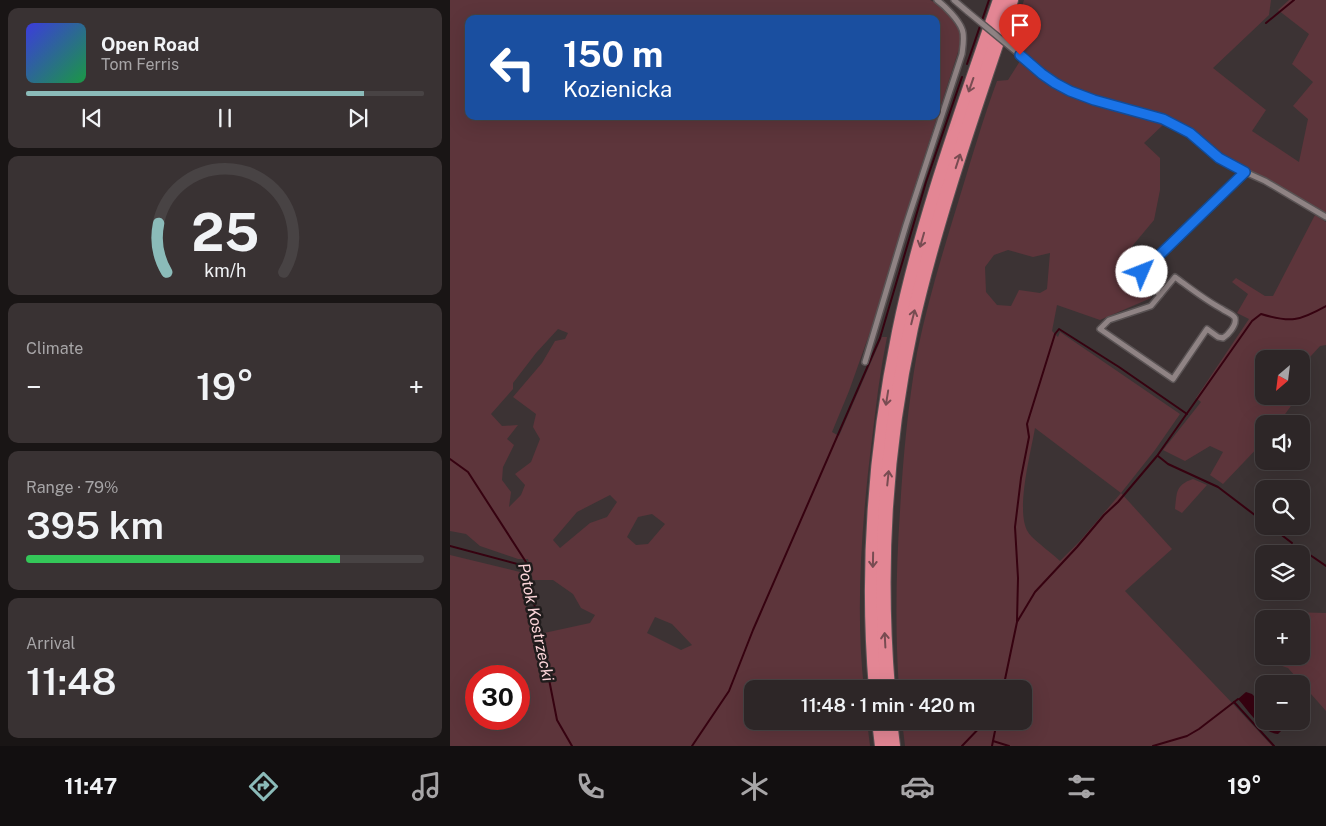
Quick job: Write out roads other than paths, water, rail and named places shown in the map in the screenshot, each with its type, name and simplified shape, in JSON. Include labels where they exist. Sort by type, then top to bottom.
[{"type":"highway","points":[[876,680],[872,598],[873,538],[879,458],[890,378],[901,322],[926,225],[1000,0]]},
{"type":"highway","points":[[887,680],[884,629],[884,546],[892,438],[903,370],[923,279],[942,210],[1011,0]]},
{"type":"highway","points":[[880,730],[882,746]]},
{"type":"highway","points":[[891,730],[893,746]]},
{"type":"street","points":[[865,362],[906,225],[962,54],[962,28],[937,0]]},
{"type":"street","points":[[954,0],[1055,83],[1094,100],[1170,122],[1190,133],[1219,158],[1265,181],[1326,217]]},
{"type":"street","points":[[1160,295],[1142,272],[1245,172]]},
{"type":"street","points":[[1175,277],[1214,305],[1233,315],[1235,320],[1227,336],[1223,338],[1218,337],[1207,329],[1173,379],[1100,328],[1109,320],[1151,306],[1160,295],[1175,277]]},
{"type":"waterway","points":[[967,64],[989,0]]},
{"type":"waterway","points":[[1266,23],[1294,0]]},
{"type":"waterway","points":[[692,746],[729,691],[753,630],[880,338],[926,182],[962,77]]},
{"type":"waterway","points":[[1005,680],[1017,622],[1035,592],[1118,502],[1157,456],[1252,321],[1261,314],[1280,319],[1295,319],[1309,315],[1326,306]]},
{"type":"waterway","points":[[1017,621],[1018,578],[1015,527],[1021,478],[1029,437],[1027,424],[1055,334],[1059,329],[1119,367],[1187,414]]},
{"type":"waterway","points":[[1158,456],[1168,464],[1218,487],[1255,515]]},
{"type":"waterway","name":"Potok Kostrzecki","points":[[450,459],[468,472],[526,562],[557,720],[572,746]]},
{"type":"waterway","points":[[1282,535],[1292,543]]},
{"type":"waterway","points":[[450,546],[525,566]]},
{"type":"waterway","points":[[1310,555],[1326,566]]},
{"type":"waterway","points":[[1153,746],[1187,736],[1238,699]]},
{"type":"waterway","points":[[1234,702],[1274,746]]},
{"type":"waterway","points":[[962,746],[977,730]]},
{"type":"waterway","points":[[992,746],[995,730]]},
{"type":"waterway","points":[[993,741],[1009,746]]}]
